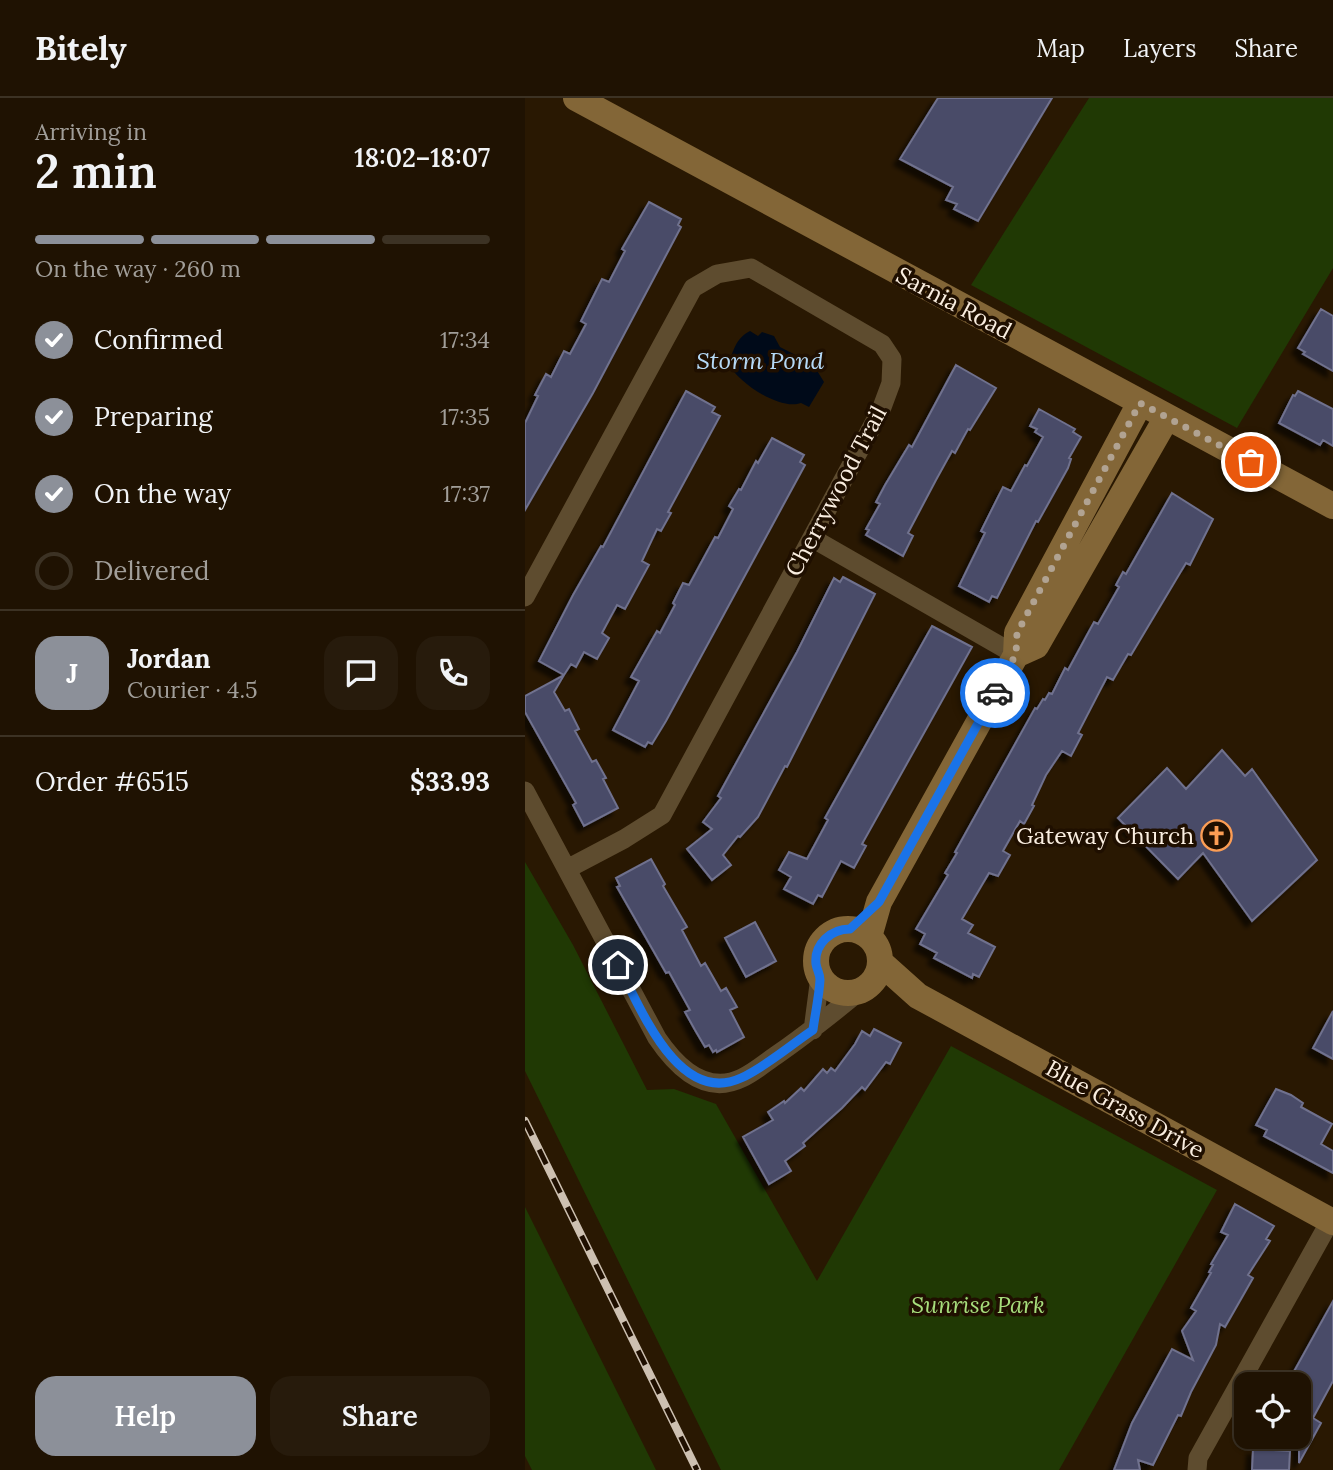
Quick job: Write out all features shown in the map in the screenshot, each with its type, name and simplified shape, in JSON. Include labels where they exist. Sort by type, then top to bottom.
[{"type":"street","name":"Sarnia Road","points":[[576,98],[1333,506]]},
{"type":"street","name":"Cherrywood Trail","points":[[525,597],[693,288],[717,274],[751,268],[883,344],[892,359],[891,383],[881,410],[662,815],[624,839],[566,869]]},
{"type":"street","points":[[859,933],[879,902],[1016,654],[1017,633],[1140,403]]},
{"type":"street","points":[[1016,654],[1036,646],[1167,417]]},
{"type":"street","points":[[812,538],[1016,654]]},
{"type":"street","points":[[525,791],[657,1038],[685,1072],[714,1082],[741,1079],[813,1030],[863,989],[876,975],[880,962],[877,948],[859,933],[842,929],[829,934],[820,944],[816,955],[820,977],[837,991],[849,993],[863,989]]},
{"type":"street","name":"Blue Grass Drive","points":[[880,962],[918,996],[1332,1222]]},
{"type":"street","points":[[813,1030],[820,977]]},
{"type":"street","name":"Blue Grass Drive","points":[[863,989],[918,996]]},
{"type":"street","points":[[1196,1470],[1198,1458],[1332,1222]]},
{"type":"green space","points":[[1089,98],[1333,98],[1333,268],[1237,428],[971,285]]},
{"type":"green space","name":"Sunrise Park","points":[[525,862],[573,945],[647,1090],[674,1089],[716,1104],[817,1281],[951,1046],[1217,1190],[1059,1470],[721,1470],[525,1071]]},
{"type":"green space","points":[[525,1207],[656,1470],[532,1470],[525,1456]]},
{"type":"water","name":"Storm Pond","points":[[750,331],[758,336],[762,332],[774,336],[780,347],[813,364],[824,382],[809,407],[801,403],[782,403],[771,399],[733,371],[728,363],[738,341]]},
{"type":"building","points":[[938,98],[1052,98],[978,221],[954,209],[957,204],[946,200],[953,187],[900,159]]},
{"type":"building","points":[[649,202],[681,219],[678,225],[681,227],[593,393],[525,510],[525,423],[538,396],[535,395],[546,374],[551,377],[564,351],[570,354],[586,324],[581,321],[602,279],[609,282],[625,251],[622,249]]},
{"type":"building","points":[[1321,309],[1333,316],[1333,371],[1303,354],[1305,352],[1298,348]]},
{"type":"building","points":[[956,365],[996,388],[955,453],[952,451],[908,533],[913,536],[903,556],[866,535],[869,530],[866,529],[880,504],[876,502],[885,485],[909,445],[912,447]]},
{"type":"building","points":[[686,391],[715,407],[712,412],[720,416],[668,512],[671,513],[661,531],[657,529],[642,561],[649,565],[625,609],[617,605],[602,633],[609,638],[597,659],[584,652],[576,667],[571,664],[564,675],[539,661]]},
{"type":"building","points":[[1298,391],[1333,409],[1333,446],[1323,440],[1320,445],[1279,423],[1293,395]]},
{"type":"building","points":[[1039,409],[1075,429],[1073,432],[1081,437],[1069,458],[1068,468],[1038,522],[1036,521],[997,598],[992,596],[989,602],[959,586],[985,533],[981,531],[1003,487],[1011,491],[1043,437],[1035,432],[1037,429],[1030,426]]},
{"type":"building","points":[[772,438],[804,455],[800,462],[805,465],[666,721],[652,744],[648,742],[645,747],[613,730],[639,681],[631,677],[657,631],[660,633],[683,583],[689,585],[715,537],[718,538],[733,509],[729,506]]},
{"type":"building","points":[[1172,493],[1213,519],[1190,565],[1186,563],[1131,655],[1128,654],[1113,680],[1107,677],[1078,733],[1082,735],[1071,756],[1062,751],[1046,775],[1024,824],[1020,821],[1003,851],[1010,855],[998,876],[989,873],[962,919],[973,925],[968,933],[995,947],[979,977],[973,974],[972,978],[934,958],[937,953],[920,944],[925,934],[916,929],[948,875],[945,873],[957,853],[955,852],[1035,708],[1037,709],[1049,693],[1052,694],[1094,622],[1098,624],[1119,587],[1116,585],[1123,572],[1126,574]]},
{"type":"building","points":[[843,577],[875,594],[787,767],[785,766],[758,817],[723,855],[731,865],[712,880],[687,849],[712,829],[703,822],[721,798],[718,796],[834,578],[840,582]]},
{"type":"building","points":[[932,626],[972,647],[862,844],[866,846],[854,868],[841,861],[822,897],[818,895],[813,904],[784,889],[791,877],[779,870],[789,852],[807,859],[828,820],[825,818]]},
{"type":"building","points":[[564,675],[554,692],[565,711],[569,709],[579,729],[575,731],[592,762],[596,760],[618,808],[584,826],[573,805],[576,803],[525,712],[525,696]]},
{"type":"building","name":"Gateway Church","points":[[1222,750],[1245,776],[1252,769],[1317,860],[1252,921],[1203,853],[1178,879],[1118,818],[1167,768],[1186,789]]},
{"type":"building","points":[[651,859],[687,927],[682,930],[701,966],[705,963],[721,991],[726,988],[737,1007],[730,1010],[744,1037],[717,1052],[713,1052],[709,1045],[705,1047],[685,1012],[690,1010],[617,887],[620,886],[616,878]]},
{"type":"building","points":[[755,922],[776,961],[746,977],[725,938]]},
{"type":"building","points":[[1333,1011],[1333,1059],[1313,1048]]},
{"type":"building","points":[[874,1029],[901,1043],[890,1064],[886,1062],[865,1090],[862,1087],[803,1143],[805,1146],[785,1161],[791,1171],[769,1184],[743,1137],[773,1120],[768,1112],[784,1101],[785,1103],[801,1088],[804,1091],[823,1069],[827,1073],[831,1068],[835,1071],[862,1031],[870,1036]]},
{"type":"building","points":[[1276,1089],[1291,1095],[1303,1103],[1301,1107],[1332,1124],[1321,1144],[1333,1151],[1333,1173],[1264,1136],[1267,1130],[1256,1125]]},
{"type":"building","points":[[1235,1204],[1274,1226],[1266,1239],[1270,1241],[1248,1275],[1253,1278],[1225,1327],[1220,1324],[1216,1345],[1153,1465],[1138,1460],[1140,1470],[1114,1470],[1132,1423],[1172,1349],[1193,1360],[1182,1331],[1196,1311],[1191,1308],[1228,1235],[1221,1232]]},
{"type":"building","points":[[1333,1301],[1333,1381],[1313,1418],[1321,1423],[1311,1441],[1311,1372],[1294,1372]]},
{"type":"building","points":[[1253,1449],[1290,1451],[1289,1470],[1252,1470]]},
{"type":"building","points":[[1299,1449],[1307,1449],[1299,1463]]},
{"type":"railway","points":[[525,1121],[697,1470]]},
{"type":"way so far","points":[[995,693],[1016,654],[1017,633],[1140,403],[1251,462]]},
{"type":"place","name":"Gateway Church","points":[[1217,836]]},
{"type":"route","points":[[618,965],[666,1051],[685,1072],[701,1079],[727,1082],[741,1079],[813,1030],[820,977],[816,955],[820,944],[829,934],[850,929],[879,902],[995,693]]}]
